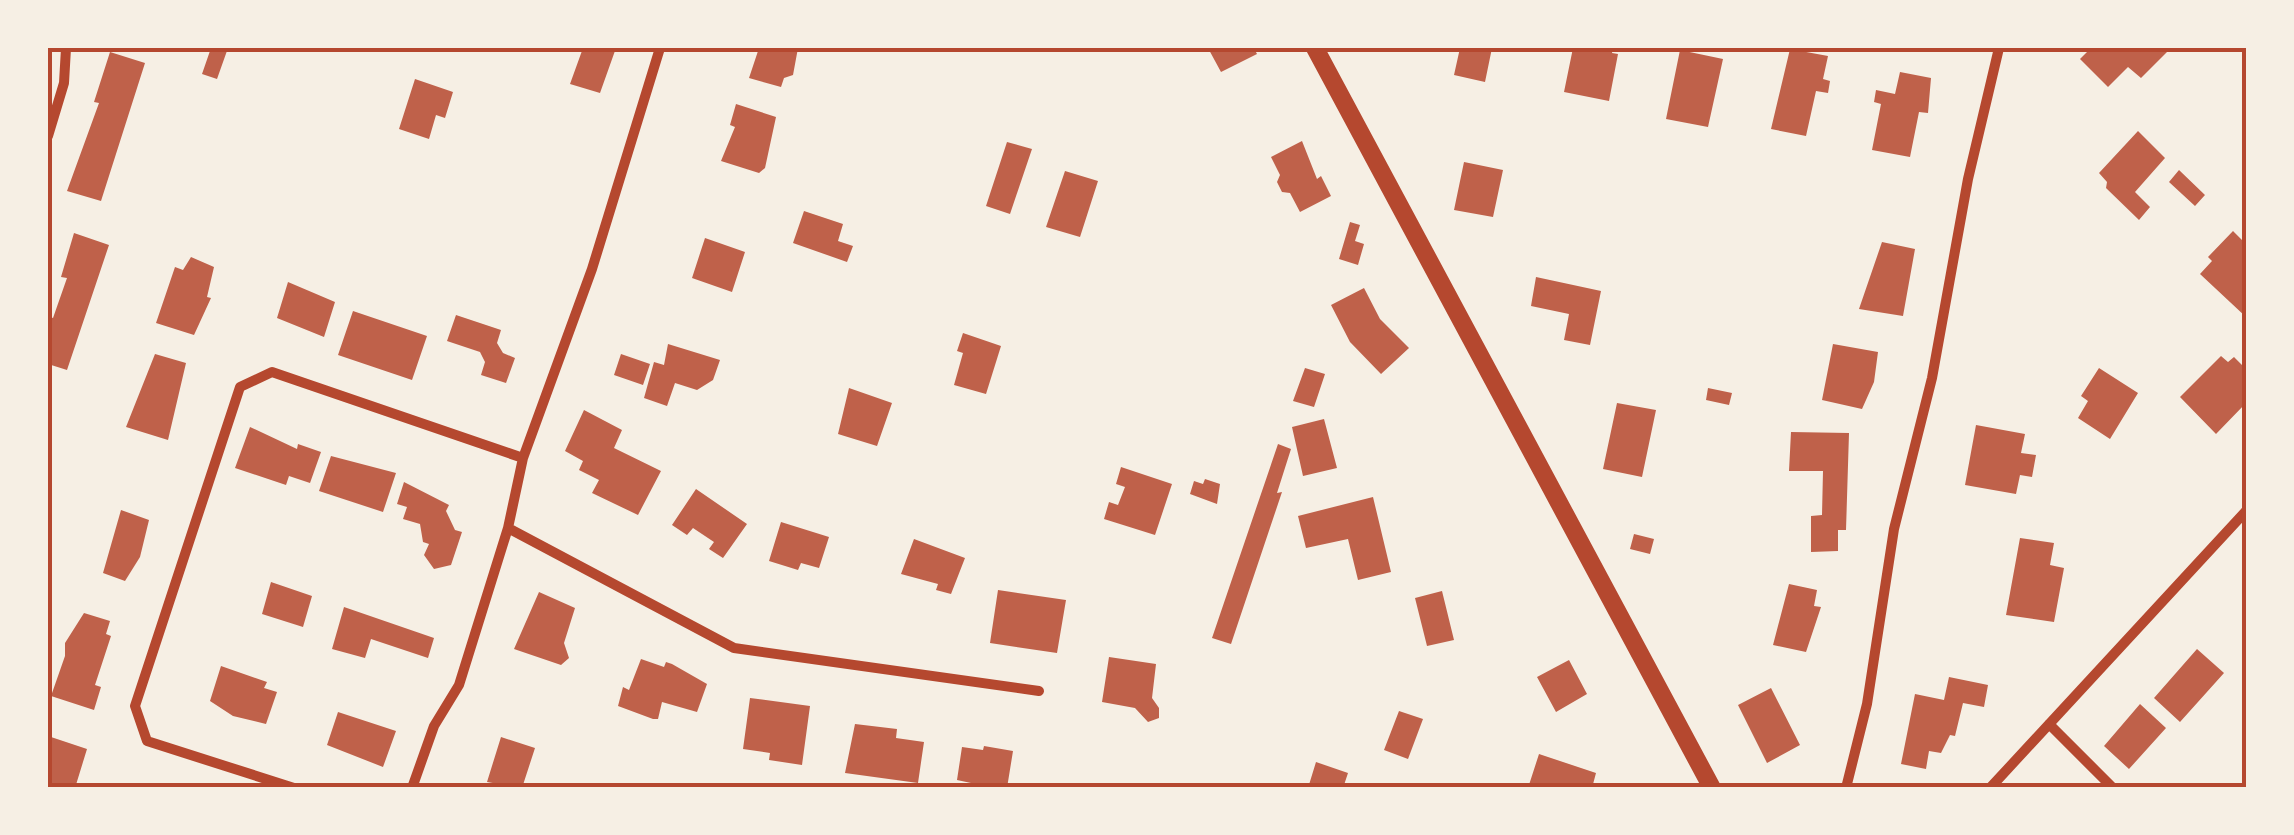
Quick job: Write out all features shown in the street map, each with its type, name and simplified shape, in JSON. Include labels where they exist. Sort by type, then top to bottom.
[{"type":"street","points":[[48,136],[64,83],[66,48]]},
{"type":"street","points":[[412,788],[434,726],[460,685],[508,528],[523,458],[592,269],[660,48]]},
{"type":"street","points":[[1315,48],[1712,788]]},
{"type":"street","points":[[1846,788],[1867,704],[1894,530],[1932,378],[1968,180],[1999,48]]},
{"type":"street","points":[[294,788],[147,741],[134,706],[240,386],[272,372],[523,458]]},
{"type":"street","points":[[1990,788],[2246,511]]},
{"type":"street","points":[[508,528],[734,648],[1039,691]]},
{"type":"street","points":[[2048,724],[2113,788]]},
{"type":"building","points":[[211,48],[228,48],[217,79],[202,74]]},
{"type":"building","points":[[583,48],[616,48],[600,93],[570,84]]},
{"type":"building","points":[[759,48],[798,48],[793,75],[784,78],[781,87],[749,78]]},
{"type":"building","points":[[1208,48],[1254,48],[1257,54],[1221,72]]},
{"type":"building","points":[[1460,48],[1492,48],[1485,82],[1454,75]]},
{"type":"building","points":[[1573,48],[1613,48],[1612,53],[1618,54],[1609,101],[1564,92]]},
{"type":"building","points":[[2084,48],[2162,48],[2167,52],[2141,78],[2128,67],[2108,87],[2080,59],[2088,51]]},
{"type":"building","points":[[1790,49],[1828,56],[1823,79],[1830,81],[1828,93],[1816,91],[1806,136],[1771,129]]},
{"type":"building","points":[[1680,50],[1723,59],[1708,127],[1666,119]]},
{"type":"building","points":[[110,52],[145,63],[101,201],[67,191],[99,103],[94,102]]},
{"type":"building","points":[[1900,72],[1931,78],[1928,113],[1919,112],[1910,157],[1872,150],[1881,104],[1874,102],[1876,90],[1895,94]]},
{"type":"building","points":[[415,79],[453,92],[445,118],[436,115],[429,139],[399,129]]},
{"type":"building","points":[[736,104],[776,117],[765,168],[759,173],[721,161],[735,127],[730,125]]},
{"type":"building","points":[[2138,131],[2165,158],[2135,192],[2150,207],[2139,220],[2106,188],[2107,182],[2099,173]]},
{"type":"building","points":[[1302,141],[1317,179],[1321,176],[1331,196],[1300,212],[1290,193],[1282,192],[1277,182],[1280,175],[1271,157]]},
{"type":"building","points":[[1007,142],[1032,149],[1010,214],[986,206]]},
{"type":"building","points":[[1464,162],[1503,170],[1493,217],[1454,210]]},
{"type":"building","points":[[2179,170],[2205,195],[2195,206],[2169,182]]},
{"type":"building","points":[[1065,171],[1098,181],[1080,237],[1046,227]]},
{"type":"building","points":[[804,211],[843,224],[838,241],[853,246],[847,262],[793,243]]},
{"type":"building","points":[[1350,222],[1360,225],[1355,241],[1364,244],[1358,265],[1339,259]]},
{"type":"building","points":[[2233,231],[2246,244],[2246,317],[2200,274],[2212,261],[2208,257]]},
{"type":"building","points":[[74,233],[109,245],[67,370],[48,364],[48,316],[53,318],[67,278],[61,277]]},
{"type":"building","points":[[705,238],[745,252],[732,292],[692,278]]},
{"type":"building","points":[[1882,242],[1915,249],[1903,316],[1859,309]]},
{"type":"building","points":[[191,257],[214,267],[207,297],[211,298],[194,335],[156,323],[175,267],[183,270]]},
{"type":"building","points":[[1536,277],[1601,291],[1590,345],[1564,340],[1569,314],[1531,306]]},
{"type":"building","points":[[288,282],[335,302],[324,337],[277,318]]},
{"type":"building","points":[[1364,288],[1380,319],[1409,348],[1381,374],[1350,342],[1331,305]]},
{"type":"building","points":[[353,311],[427,336],[412,380],[338,355]]},
{"type":"building","points":[[456,315],[501,330],[497,343],[503,353],[515,358],[506,383],[481,375],[485,362],[480,352],[447,341]]},
{"type":"building","points":[[963,333],[1001,346],[986,394],[954,385],[963,353],[957,351]]},
{"type":"building","points":[[668,344],[720,360],[713,380],[697,390],[675,383],[667,406],[644,398],[654,362],[664,365]]},
{"type":"building","points":[[1833,344],[1878,352],[1874,382],[1862,409],[1822,400]]},
{"type":"building","points":[[155,354],[186,363],[168,440],[126,427]]},
{"type":"building","points":[[621,354],[650,364],[643,385],[614,375]]},
{"type":"building","points":[[2221,356],[2228,362],[2234,357],[2246,369],[2246,403],[2216,434],[2180,397]]},
{"type":"building","points":[[1305,368],[1325,374],[1314,407],[1293,401]]},
{"type":"building","points":[[2099,368],[2138,393],[2110,439],[2078,418],[2088,401],[2081,396]]},
{"type":"building","points":[[849,388],[892,403],[877,446],[838,434]]},
{"type":"building","points":[[1708,388],[1732,393],[1729,405],[1706,400]]},
{"type":"building","points":[[1617,403],[1656,410],[1642,477],[1603,469]]},
{"type":"building","points":[[584,410],[622,430],[614,448],[661,471],[638,515],[592,493],[599,480],[579,470],[583,461],[565,451]]},
{"type":"building","points":[[1324,419],[1337,468],[1303,476],[1292,427]]},
{"type":"building","points":[[1976,425],[2025,434],[2021,453],[2036,455],[2032,477],[2020,475],[2016,494],[1965,485]]},
{"type":"building","points":[[250,427],[297,449],[298,444],[321,452],[310,483],[289,476],[286,485],[235,468]]},
{"type":"building","points":[[1791,432],[1849,433],[1846,530],[1838,530],[1838,551],[1811,552],[1811,516],[1822,515],[1823,471],[1789,471]]},
{"type":"building","points":[[1278,444],[1291,449],[1277,493],[1282,492],[1231,644],[1212,638]]},
{"type":"building","points":[[331,456],[396,473],[383,512],[319,491]]},
{"type":"building","points":[[1121,467],[1172,484],[1155,535],[1104,519],[1109,502],[1118,505],[1125,487],[1116,484]]},
{"type":"building","points":[[1205,479],[1220,484],[1217,504],[1190,494],[1194,481],[1203,484]]},
{"type":"building","points":[[404,482],[449,505],[446,511],[455,530],[462,532],[451,565],[434,569],[424,555],[429,544],[423,542],[420,524],[403,519],[407,507],[397,504]]},
{"type":"building","points":[[696,489],[747,524],[723,558],[709,549],[714,542],[693,528],[687,535],[672,525]]},
{"type":"building","points":[[1373,497],[1391,572],[1358,580],[1348,539],[1306,548],[1298,516]]},
{"type":"building","points":[[121,510],[149,520],[140,557],[125,581],[103,573]]},
{"type":"building","points":[[781,522],[829,537],[819,568],[801,563],[798,570],[769,561]]},
{"type":"building","points":[[1634,534],[1654,539],[1650,554],[1630,549]]},
{"type":"building","points":[[2020,538],[2054,543],[2050,565],[2064,568],[2054,622],[2006,615]]},
{"type":"building","points":[[914,539],[965,558],[951,594],[936,590],[938,584],[901,574]]},
{"type":"building","points":[[271,582],[312,596],[303,627],[262,614]]},
{"type":"building","points":[[1789,584],[1817,590],[1814,606],[1821,607],[1806,652],[1773,645]]},
{"type":"building","points":[[998,590],[1066,600],[1057,653],[990,643]]},
{"type":"building","points":[[1442,591],[1454,640],[1427,646],[1415,598]]},
{"type":"building","points":[[539,592],[575,608],[564,643],[569,658],[561,665],[514,649]]},
{"type":"building","points":[[344,607],[434,638],[428,658],[371,639],[365,658],[332,649]]},
{"type":"building","points":[[84,613],[110,621],[106,634],[111,636],[95,685],[101,687],[94,710],[51,696],[65,656],[65,643]]},
{"type":"building","points":[[2197,649],[2224,673],[2180,722],[2154,698]]},
{"type":"building","points":[[1109,657],[1156,664],[1152,698],[1159,708],[1159,718],[1148,722],[1135,708],[1102,702]]},
{"type":"building","points":[[641,659],[664,667],[666,662],[672,664],[707,684],[697,712],[662,702],[658,719],[653,719],[618,706],[623,687],[629,690]]},
{"type":"building","points":[[1569,660],[1587,694],[1556,712],[1537,677]]},
{"type":"building","points":[[221,666],[267,682],[264,688],[277,692],[266,724],[233,716],[210,701]]},
{"type":"building","points":[[1949,677],[1988,685],[1984,707],[1963,703],[1955,736],[1950,735],[1941,753],[1929,751],[1926,769],[1901,764],[1915,694],[1944,700]]},
{"type":"building","points":[[1771,688],[1800,745],[1767,763],[1738,705]]},
{"type":"building","points":[[750,698],[810,706],[802,765],[769,760],[770,753],[743,749]]},
{"type":"building","points":[[2140,704],[2166,728],[2129,769],[2104,746]]},
{"type":"building","points":[[1399,711],[1423,719],[1408,759],[1384,750]]},
{"type":"building","points":[[338,712],[396,731],[383,767],[327,745]]},
{"type":"building","points":[[855,724],[897,729],[896,738],[924,742],[918,783],[845,773]]},
{"type":"building","points":[[48,736],[87,749],[75,788],[48,788]]},
{"type":"building","points":[[501,737],[535,748],[522,788],[487,782]]},
{"type":"building","points":[[984,746],[1013,751],[1007,788],[971,788],[971,783],[957,780],[962,747],[983,750]]},
{"type":"building","points":[[1539,754],[1596,773],[1592,788],[1528,788]]},
{"type":"building","points":[[1316,762],[1348,773],[1343,788],[1308,788]]}]
